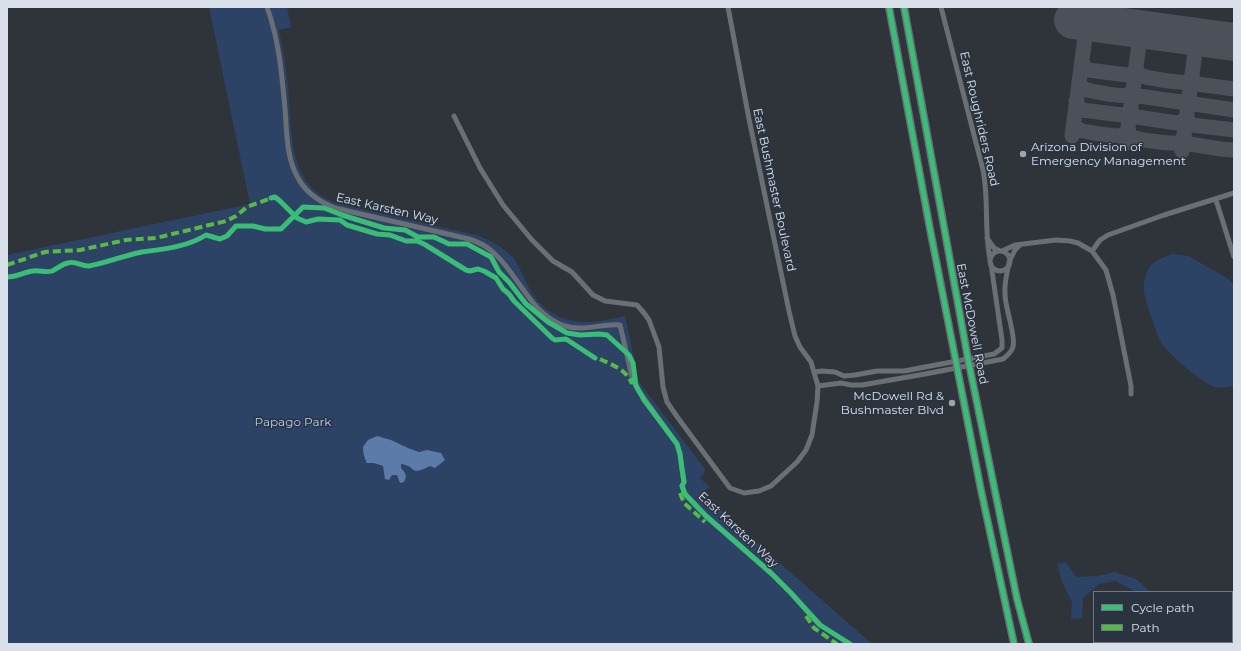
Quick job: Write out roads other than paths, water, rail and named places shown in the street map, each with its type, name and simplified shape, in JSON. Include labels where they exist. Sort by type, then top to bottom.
[{"type":"main road","name":"East McDowell Road","points":[[888,7],[981,490],[1014,644]]},
{"type":"main road","name":"East McDowell Road","points":[[904,7],[969,362],[1017,599],[1029,644]]},
{"type":"street","name":"East Karsten Way","points":[[267,7],[280,60],[289,153],[298,179],[308,191],[321,202],[335,208],[469,239],[483,245],[501,260],[526,295],[539,309],[554,321],[566,326],[578,328],[610,324],[620,326],[632,377],[638,390],[677,444],[684,482],[682,486],[685,494],[724,533],[776,578],[820,625],[850,644]]},
{"type":"street","name":"East Bushmaster Boulevard","points":[[728,7],[749,119],[789,311],[795,336],[800,347],[812,362],[818,386]]},
{"type":"street","name":"East Roughriders Road","points":[[941,7],[983,170],[986,190],[986,242],[990,261]]},
{"type":"street","points":[[454,116],[480,168],[503,205],[532,240],[553,261],[572,272],[593,295],[605,301],[637,305],[644,313],[649,320],[659,346],[663,387],[667,402],[730,488],[744,493],[759,491],[770,486],[797,462],[809,445],[817,402],[818,386],[840,383],[862,385],[969,362],[994,354],[1002,348],[1002,330],[990,261],[995,252],[1015,245],[1056,240],[1070,241],[1078,243],[1092,251],[1106,270],[1110,282],[1131,386],[1131,394]]},
{"type":"street","points":[[1092,251],[1100,240],[1108,235],[1164,215],[1216,200],[1234,193]]},
{"type":"street","points":[[1216,200],[1234,257]]},
{"type":"street","points":[[969,362],[1002,359],[1010,353],[1013,347],[1005,294],[1009,263],[1007,254],[994,248],[987,238]]},
{"type":"street","points":[[990,261],[994,269],[1000,270],[1006,268],[1015,250],[1020,245]]},
{"type":"street","points":[[814,372],[835,372],[844,376],[855,376],[877,371],[904,371],[957,365]]},
{"type":"place","name":"Arizona Division of Emergency Management","points":[[1023,154]]},
{"type":"place","name":"McDowell Rd & Bushmaster Blvd","points":[[952,403]]},
{"type":"park label","name":"Papago Park","points":[[293,422]]}]
